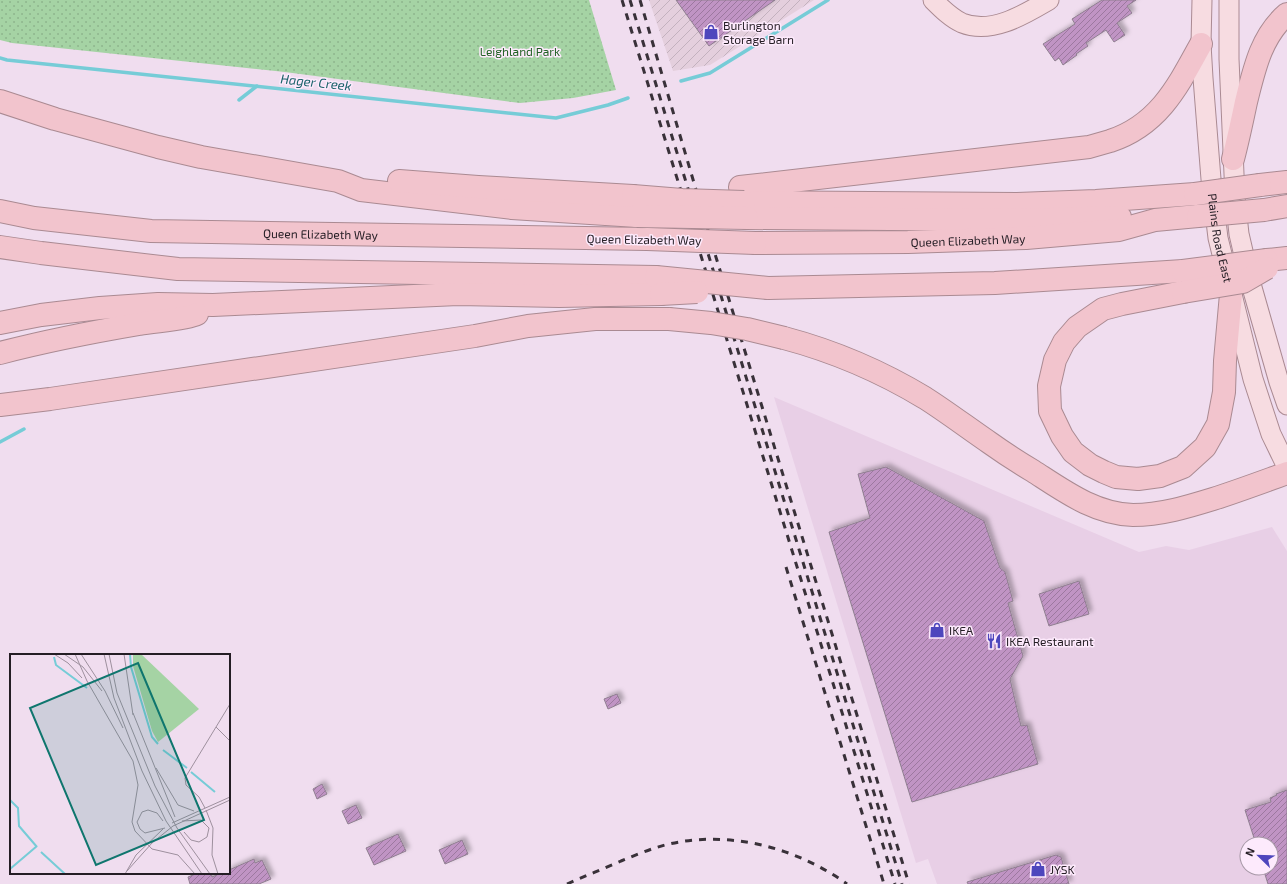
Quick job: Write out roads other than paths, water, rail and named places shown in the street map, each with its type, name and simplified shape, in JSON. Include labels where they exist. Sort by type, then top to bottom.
[{"type":"highway","points":[[1233,159],[1254,68],[1258,57],[1269,35],[1287,14]]},
{"type":"highway","points":[[744,202],[1089,147],[1111,141],[1137,128],[1162,107],[1183,78],[1201,44]]},
{"type":"highway","points":[[0,101],[55,119],[201,157],[338,181],[363,177],[478,187],[635,206],[744,202],[1017,204],[1096,202],[1195,194],[1287,182]]},
{"type":"highway","points":[[635,206],[713,191],[744,202],[1019,220],[1114,216],[1155,220]]},
{"type":"highway","name":"Queen Elizabeth Way","points":[[0,211],[34,218],[151,231],[647,239],[755,243],[908,242],[1026,238],[1119,230],[1155,220],[1264,210],[1287,206]]},
{"type":"highway","points":[[0,247],[41,254],[178,269],[659,286],[768,288],[995,283],[1183,282]]},
{"type":"highway","points":[[1231,294],[1225,361],[1224,392],[1218,424],[1205,447],[1182,466],[1160,476],[1138,479],[1116,477],[1090,465],[1073,452],[1062,436],[1050,411],[1049,386],[1055,360],[1064,342],[1077,327],[1103,309],[1122,304],[1183,282],[1276,261]]},
{"type":"highway","points":[[0,323],[42,315],[100,308],[158,304],[213,305],[458,294],[559,296],[659,286]]},
{"type":"highway","points":[[0,353],[88,332],[192,317],[213,305]]},
{"type":"highway","points":[[0,405],[467,338],[528,326],[595,318],[669,319],[711,322],[747,329],[808,344],[853,362],[896,382],[952,416],[991,444],[1066,493],[1089,505],[1106,511],[1133,515],[1160,513],[1184,508],[1236,492],[1287,473]]},
{"type":"highway","points":[[0,414],[22,410],[50,398]]},
{"type":"main road","points":[[933,0],[945,12],[959,21],[982,27],[993,26],[1023,15],[1049,0]]},
{"type":"main road","name":"Plains Road East","points":[[1202,0],[1201,44],[1203,78],[1211,179],[1218,238],[1253,379],[1271,434],[1287,467]]},
{"type":"main road","name":"Plains Road East","points":[[1229,0],[1229,59],[1238,234],[1251,285],[1287,405]]},
{"type":"waterway","name":"Hager Creek","points":[[681,81],[710,73],[828,0]]},
{"type":"waterway","name":"Hager Creek","points":[[0,58],[7,60],[556,118],[608,105],[628,98]]},
{"type":"waterway","points":[[239,100],[257,86]]},
{"type":"waterway","points":[[0,442],[24,429]]},
{"type":"railway","points":[[622,0],[895,884]]},
{"type":"railway","points":[[630,0],[902,884]]},
{"type":"railway","points":[[640,0],[715,254],[909,884]]},
{"type":"railway","points":[[786,567],[884,884]]},
{"type":"railway","points":[[567,884],[621,861],[669,844],[692,840],[716,839],[762,845],[785,852],[828,871],[847,884]]},
{"type":"place","name":"Burlington Storage Barn","points":[[711,32]]},
{"type":"place","name":"IKEA","points":[[937,630]]},
{"type":"place","name":"IKEA Restaurant","points":[[994,641]]},
{"type":"place","name":"JYSK","points":[[1038,869]]},
{"type":"park label","name":"Leighland Park","points":[[520,51]]}]
